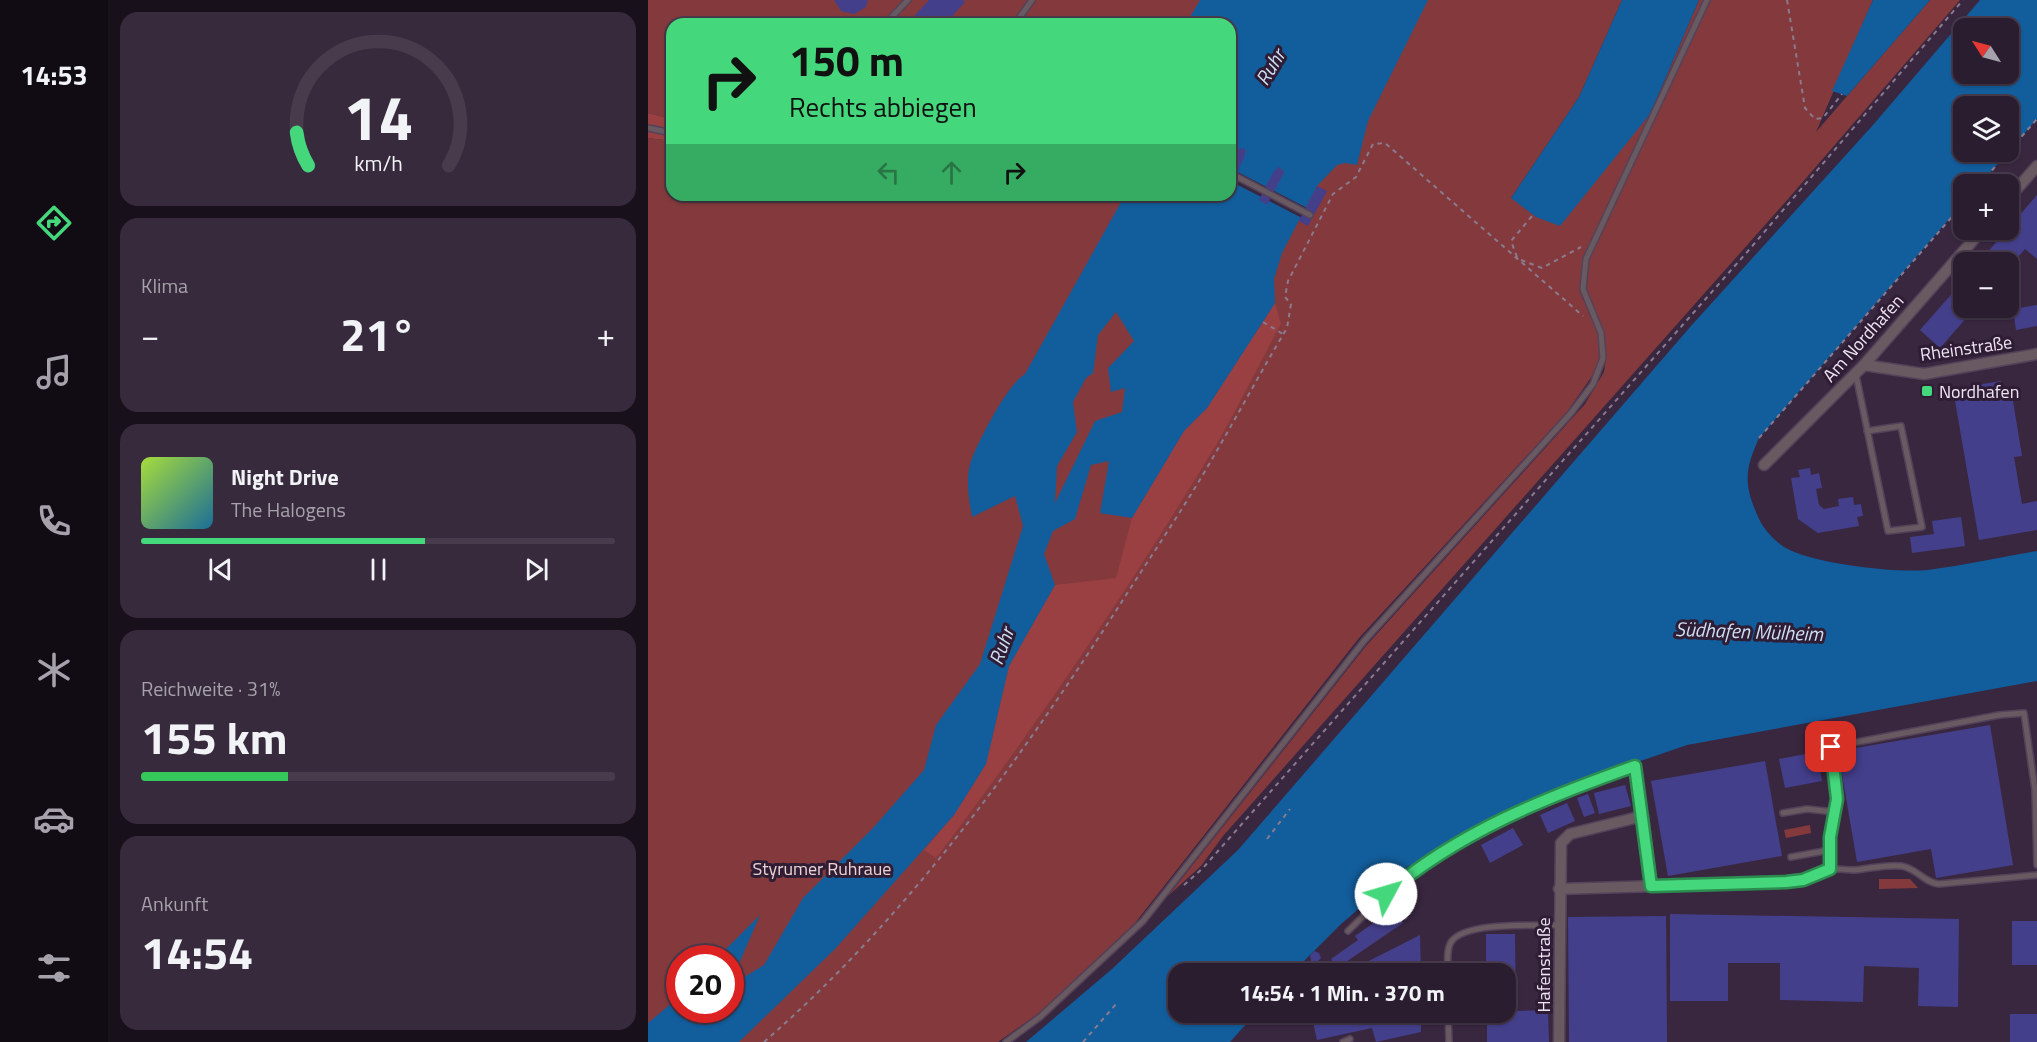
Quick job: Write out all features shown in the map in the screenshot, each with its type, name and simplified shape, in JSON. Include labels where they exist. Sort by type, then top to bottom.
[{"type":"street","points":[[2019,186],[2037,166]]},
{"type":"street","name":"Am Nordhafen","points":[[1764,465],[1864,365],[1973,240]]},
{"type":"street","name":"Rheinstraße","points":[[1864,365],[1924,374],[2037,354]]},
{"type":"street","points":[[1643,816],[1651,886]]},
{"type":"street","name":"Hafenstraße","points":[[1559,1042],[1559,851],[1565,837],[1643,816]]},
{"type":"street","points":[[1559,889],[1786,882]]},
{"type":"lane","points":[[891,18],[908,0]]},
{"type":"lane","points":[[1019,18],[1032,0]]},
{"type":"lane","points":[[1006,1042],[1040,1017],[1143,921],[1364,641],[1571,413],[1593,384],[1603,358],[1601,333],[1583,289],[1586,259],[1707,0]]},
{"type":"lane","points":[[648,128],[666,132]]},
{"type":"lane","points":[[1236,176],[1310,215]]},
{"type":"lane","points":[[1855,373],[1888,531],[1922,527],[1901,426],[1868,431]]},
{"type":"lane","points":[[1830,869],[1830,850],[1837,799],[1831,747],[1999,715],[2024,713],[2035,789],[2037,865]]},
{"type":"lane","points":[[1348,931],[1402,881],[1443,852],[1483,829],[1581,785],[1635,766],[1643,816]]},
{"type":"lane","points":[[1783,813],[1807,808],[1834,812]]},
{"type":"lane","points":[[1791,857],[1830,850]]},
{"type":"lane","points":[[1786,882],[1803,880],[1830,869],[1898,866],[1908,867],[1932,884],[2037,875]]},
{"type":"lane","points":[[1448,963],[1448,948],[1453,939],[1461,933],[1495,927],[1559,925]]},
{"type":"lane","points":[[1448,1023],[1449,1042]]},
{"type":"lane","points":[[1343,1042],[1350,1039]]},
{"type":"path","points":[[1787,0],[1805,108],[1815,119],[1824,118],[1842,94]]},
{"type":"path","points":[[1177,891],[1203,868],[1703,302],[1964,0]]},
{"type":"path","points":[[1989,174],[2037,119]]},
{"type":"path","points":[[764,1042],[809,1003],[876,933],[942,856],[1020,756],[1208,467],[1284,334],[1291,304],[1285,297],[1288,281],[1333,194],[1356,177],[1373,144],[1385,143],[1586,318]]},
{"type":"path","points":[[1533,215],[1510,242],[1518,259],[1542,268],[1594,240]]},
{"type":"path","points":[[1759,438],[1953,216]]},
{"type":"path","points":[[1263,322],[1284,334]]},
{"type":"path","points":[[1267,839],[1290,810]]},
{"type":"path","points":[[1083,1042],[1118,1003]]},
{"type":"green space","name":"Styrumer Ruhraue","points":[[648,0],[1622,0],[1579,97],[1511,198],[1650,114],[1699,0],[1873,0],[1816,132],[1930,0],[1960,0],[1788,199],[1223,836],[1201,866],[1168,896],[1366,646],[1585,404],[1604,372],[1606,356],[1567,412],[1359,638],[1135,923],[1039,1013],[998,1042],[648,1042],[648,138],[666,140],[666,201],[1236,201],[1236,18],[666,18],[666,118],[648,113]]},
{"type":"green space","points":[[1810,825],[1811,833],[1786,838],[1784,830]]},
{"type":"green space","points":[[1879,879],[1910,879],[1918,888],[1879,889]]},
{"type":"shaded area","points":[[648,113],[666,118],[666,140],[648,138]]},
{"type":"shaded area","points":[[1275,303],[1281,324],[1219,440],[1083,653],[936,858],[924,850],[954,815],[986,764],[1009,666],[1055,585],[1116,578],[1132,518],[1184,431],[1207,408]]},
{"type":"water","name":"Ruhr","points":[[1200,0],[1428,0],[1368,121],[1357,165],[1345,163],[1337,165],[1317,186],[1282,253],[1274,279],[1275,303],[1207,408],[1184,431],[1132,518],[1100,513],[1109,461],[1091,465],[1075,519],[1053,531],[1044,554],[1055,585],[1009,666],[986,764],[954,815],[835,949],[739,1042],[648,1042],[648,1023],[666,1008],[666,1023],[744,1023],[744,977],[764,965],[803,898],[873,828],[924,770],[936,725],[980,664],[1023,526],[1015,496],[972,517],[968,482],[969,468],[980,440],[1010,389],[1025,374],[1122,201],[1236,201],[1236,171],[1246,151],[1240,148],[1236,154],[1236,18],[1190,18]],"holes":[[[1279,167],[1284,172],[1274,191],[1266,186]],[[1116,312],[1134,341],[1108,368],[1111,392],[1125,388],[1122,412],[1095,421],[1055,503],[1057,466],[1077,432],[1073,402],[1086,378],[1093,373],[1098,335]]]},
{"type":"water","points":[[1622,0],[1699,0],[1650,114],[1560,226],[1536,217],[1511,198],[1579,97]]},
{"type":"water","points":[[1873,0],[1930,0],[1847,96],[1832,91]]},
{"type":"water","name":"Südhafen Mülheim","points":[[1980,0],[2037,0],[2037,119],[2019,140],[2019,96],[1953,96],[1953,162],[1999,162],[1989,174],[1953,174],[1953,215],[1759,438],[1749,466],[1748,483],[1758,517],[1771,536],[1784,547],[1797,553],[1833,563],[1913,571],[1956,566],[2037,551],[2037,681],[1687,745],[1533,798],[1407,867],[1340,925],[1302,963],[1168,963],[1168,1023],[1247,1023],[1230,1042],[1026,1042],[1112,969],[1238,850],[1691,326],[1873,125],[1953,32],[1953,84],[2019,84],[2019,18],[1965,18]]},
{"type":"water","points":[[760,915],[744,952],[744,945],[730,945]]},
{"type":"pier","points":[[1236,171],[1307,208],[1302,218],[1236,184]]},
{"type":"building","points":[[834,0],[868,0],[866,7],[854,14],[841,11]]},
{"type":"building","points":[[929,0],[963,0],[965,2],[950,18],[912,18]]},
{"type":"building","points":[[1240,148],[1245,149],[1245,156],[1236,173],[1236,154]]},
{"type":"building","points":[[1279,167],[1284,172],[1267,205],[1259,200],[1274,171]]},
{"type":"building","points":[[1317,186],[1327,191],[1308,226],[1299,221]]},
{"type":"building","points":[[2037,195],[2037,259],[2025,249],[2019,256],[2019,252],[1988,252],[1998,240],[2019,240],[2019,216]]},
{"type":"building","points":[[1953,292],[1953,318],[1966,318],[1940,348],[1920,330]]},
{"type":"building","points":[[2037,305],[2037,326],[2016,330],[2014,318],[2019,318],[2019,308]]},
{"type":"building","points":[[2001,381],[2003,390],[2011,389],[2022,456],[2014,457],[2022,504],[2037,501],[2037,530],[1979,540],[1953,389]]},
{"type":"building","points":[[1810,468],[1811,475],[1819,473],[1822,488],[1816,489],[1819,505],[1824,509],[1839,506],[1838,499],[1853,497],[1854,505],[1861,504],[1863,516],[1857,517],[1859,526],[1818,533],[1798,519],[1791,478],[1800,477],[1798,470]]},
{"type":"building","points":[[1961,517],[1965,546],[1912,553],[1910,537],[1934,534],[1932,521]]},
{"type":"building","points":[[1990,725],[2013,865],[1936,878],[1931,849],[1857,862],[1838,751]]},
{"type":"building","points":[[1817,752],[1822,781],[1785,788],[1779,759]]},
{"type":"building","points":[[1765,761],[1782,856],[1668,876],[1651,781]]},
{"type":"building","points":[[1625,785],[1631,806],[1599,814],[1594,793]]},
{"type":"building","points":[[1588,794],[1595,813],[1584,817],[1577,798]]},
{"type":"building","points":[[1567,803],[1575,821],[1548,833],[1540,815]]},
{"type":"building","points":[[1513,828],[1523,845],[1490,863],[1481,845]]},
{"type":"building","points":[[1391,905],[1403,923],[1344,963],[1334,963],[1331,959],[1358,940],[1355,936],[1385,915],[1382,911]]},
{"type":"building","points":[[1670,914],[1959,919],[1958,1007],[1918,1006],[1919,968],[1864,966],[1863,1002],[1780,1000],[1780,963],[1728,963],[1728,1001],[1670,1001]]},
{"type":"building","points":[[1666,916],[1667,1042],[1569,1042],[1568,917]]},
{"type":"building","points":[[2012,921],[2037,921],[2037,965],[2012,965]]},
{"type":"building","points":[[1486,934],[1515,934],[1515,963],[1486,963]]},
{"type":"building","points":[[1420,935],[1421,963],[1365,963]]},
{"type":"building","points":[[1314,951],[1319,953],[1321,958],[1317,962],[1311,961],[1310,956]]},
{"type":"building","points":[[1548,1010],[1549,1042],[1487,1042],[1487,1023],[1516,1023],[1516,1011]]},
{"type":"building","points":[[2010,1014],[2037,1014],[2037,1042],[2010,1042]]},
{"type":"building","points":[[1313,1023],[1421,1023],[1421,1032],[1376,1042],[1372,1028],[1317,1040]]},
{"type":"place","name":"Nordhafen","points":[[1927,391]]},
{"type":"route","points":[[1386,894],[1443,852],[1483,829],[1581,785],[1635,766],[1651,886],[1803,880],[1830,869],[1830,837],[1837,799],[1831,747]]}]
